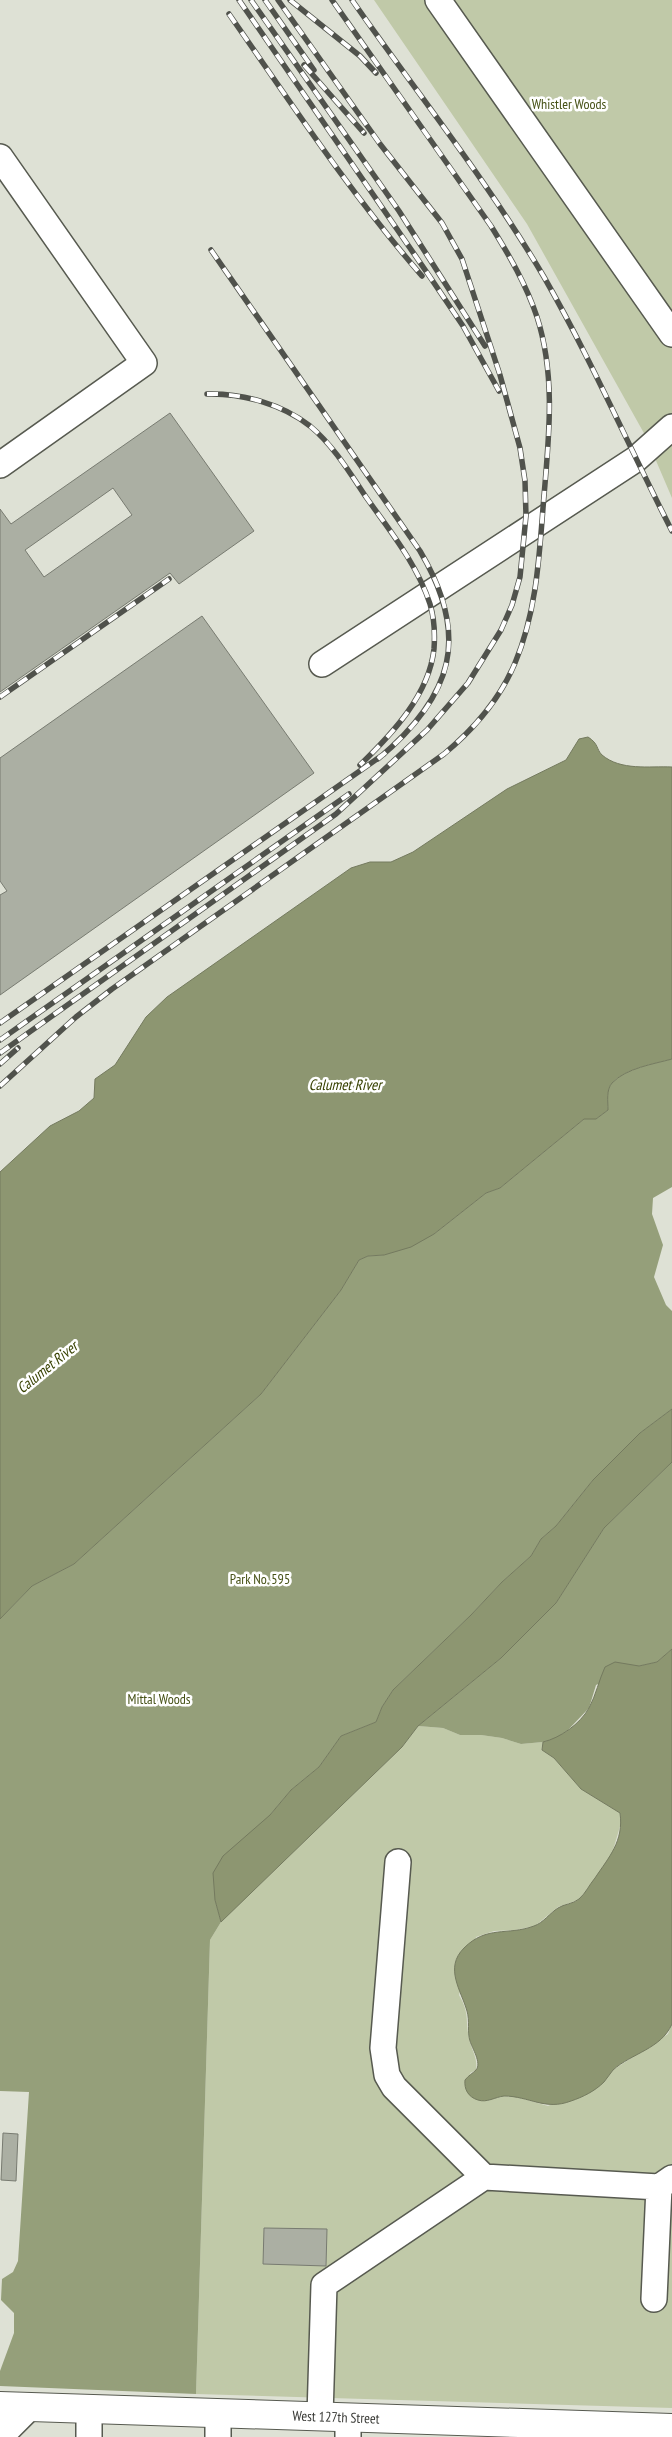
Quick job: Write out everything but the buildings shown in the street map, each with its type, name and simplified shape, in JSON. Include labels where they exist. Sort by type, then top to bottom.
[{"type":"main road","name":"West 127th Street","points":[[0,2406],[89,2409],[218,2425],[320,2416],[348,2427],[604,2431],[672,2428]]},
{"type":"street","points":[[438,0],[672,334]]},
{"type":"street","points":[[0,157],[144,363],[0,465]]},
{"type":"street","points":[[322,664],[636,459],[672,427]]},
{"type":"street","points":[[398,1862],[383,2048],[387,2075],[394,2087],[484,2177]]},
{"type":"street","points":[[320,2416],[324,2285],[484,2177],[666,2182],[654,2299]]},
{"type":"street","points":[[0,2437],[30,2407]]},
{"type":"street","points":[[89,2409],[89,2437]]},
{"type":"green space","name":"Whistler Woods","points":[[374,0],[672,0],[672,498],[645,435],[527,224]]},
{"type":"green space","name":"Mittal Woods","points":[[672,1059],[672,1187],[653,1198],[652,1214],[663,1245],[654,1277],[666,1305],[672,1311],[672,1409],[640,1433],[593,1480],[556,1526],[541,1539],[531,1556],[502,1582],[471,1615],[393,1690],[382,1707],[376,1722],[341,1736],[319,1767],[291,1790],[270,1815],[215,1900],[221,1922],[210,1940],[196,2394],[0,2386],[0,2371],[14,2333],[14,2313],[1,2300],[2,2279],[13,2272],[18,2261],[29,2092],[0,2091],[0,1619],[32,1586],[74,1564],[261,1394],[341,1290],[359,1260],[368,1256],[384,1255],[434,1234],[486,1193],[500,1188],[584,1119],[596,1119],[608,1110],[608,1092],[612,1083],[618,1078],[641,1067]]},
{"type":"green space","points":[[672,1462],[672,1649],[657,1662],[639,1666],[596,1685],[589,1708],[568,1730],[556,1739],[521,1744],[502,1738],[460,1735],[443,1728],[418,1726],[501,1658],[556,1603],[604,1528]]},
{"type":"green space","points":[[418,1726],[443,1728],[460,1735],[502,1738],[521,1744],[543,1742],[542,1750],[554,1758],[581,1789],[620,1813],[621,1823],[611,1857],[587,1891],[578,1900],[558,1907],[535,1926],[515,1930],[494,1931],[476,1937],[459,1995],[466,2012],[469,2038],[476,2061],[476,2070],[470,2073],[487,2101],[502,2096],[517,2097],[548,2106],[605,2080],[613,2070],[668,2034],[672,2024],[672,2408],[196,2394],[210,1940],[221,1922],[252,1890],[402,1747]]},
{"type":"water","name":"Calumet River","points":[[588,737],[594,742],[602,755],[626,766],[672,767],[672,1059],[641,1067],[618,1078],[609,1089],[608,1110],[596,1119],[584,1119],[500,1188],[486,1193],[434,1234],[411,1247],[384,1255],[368,1256],[359,1260],[341,1290],[261,1394],[74,1564],[32,1586],[0,1619],[0,1172],[50,1126],[79,1111],[94,1098],[95,1079],[115,1065],[146,1017],[167,997],[351,868],[370,862],[391,862],[413,852],[507,789],[566,760],[579,739]]},
{"type":"water","points":[[672,1409],[672,1462],[604,1528],[556,1603],[501,1658],[418,1726],[402,1747],[221,1922],[215,1900],[213,1873],[223,1856],[270,1815],[291,1790],[319,1767],[341,1736],[376,1722],[382,1707],[393,1690],[471,1615],[502,1582],[531,1556],[541,1539],[556,1526],[593,1480],[640,1433]]},
{"type":"water","points":[[672,1649],[672,2024],[654,2045],[613,2070],[597,2088],[562,2104],[545,2104],[504,2096],[485,2101],[475,2099],[469,2095],[465,2086],[465,2080],[476,2070],[478,2064],[469,2038],[467,2011],[456,1979],[455,1963],[458,1956],[464,1948],[481,1936],[534,1926],[558,1908],[579,1899],[586,1892],[610,1856],[620,1832],[620,1813],[581,1789],[554,1758],[542,1750],[543,1742],[569,1730],[585,1714],[605,1667],[615,1662],[639,1666],[657,1662]]},
{"type":"railway","points":[[239,0],[463,326],[499,391]]},
{"type":"railway","points":[[251,0],[399,211],[485,346]]},
{"type":"railway","points":[[265,0],[314,70]]},
{"type":"railway","points":[[0,1053],[336,814],[427,730],[468,683],[501,630],[512,605],[520,577],[526,516],[525,481],[520,448],[500,375],[462,259],[442,223],[380,144],[278,0]]},
{"type":"railway","points":[[290,0],[360,56],[376,73]]},
{"type":"railway","points":[[0,1086],[76,1017],[112,989],[444,754],[476,724],[502,689],[515,663],[528,625],[538,567],[549,436],[547,364],[537,317],[517,270],[491,226],[332,0]]},
{"type":"railway","points":[[352,0],[475,171],[544,277],[594,371],[672,531]]},
{"type":"railway","points":[[229,14],[346,181],[422,276]]},
{"type":"railway","points":[[304,65],[364,133]]},
{"type":"railway","points":[[211,250],[420,551],[436,582],[446,611],[449,638],[446,664],[438,688],[423,712],[403,736],[378,759]]},
{"type":"railway","points":[[207,394],[234,395],[261,401],[299,418],[310,426],[334,450],[402,548],[425,589],[433,620],[434,649],[431,666],[417,698],[407,713],[360,765]]},
{"type":"railway","points":[[0,697],[169,579]]},
{"type":"railway","points":[[0,1023],[384,754]]},
{"type":"railway","points":[[0,1040],[349,794]]},
{"type":"railway","points":[[0,1064],[18,1048]]},
{"type":"park label","name":"Park No. 595","points":[[260,1579]]}]
